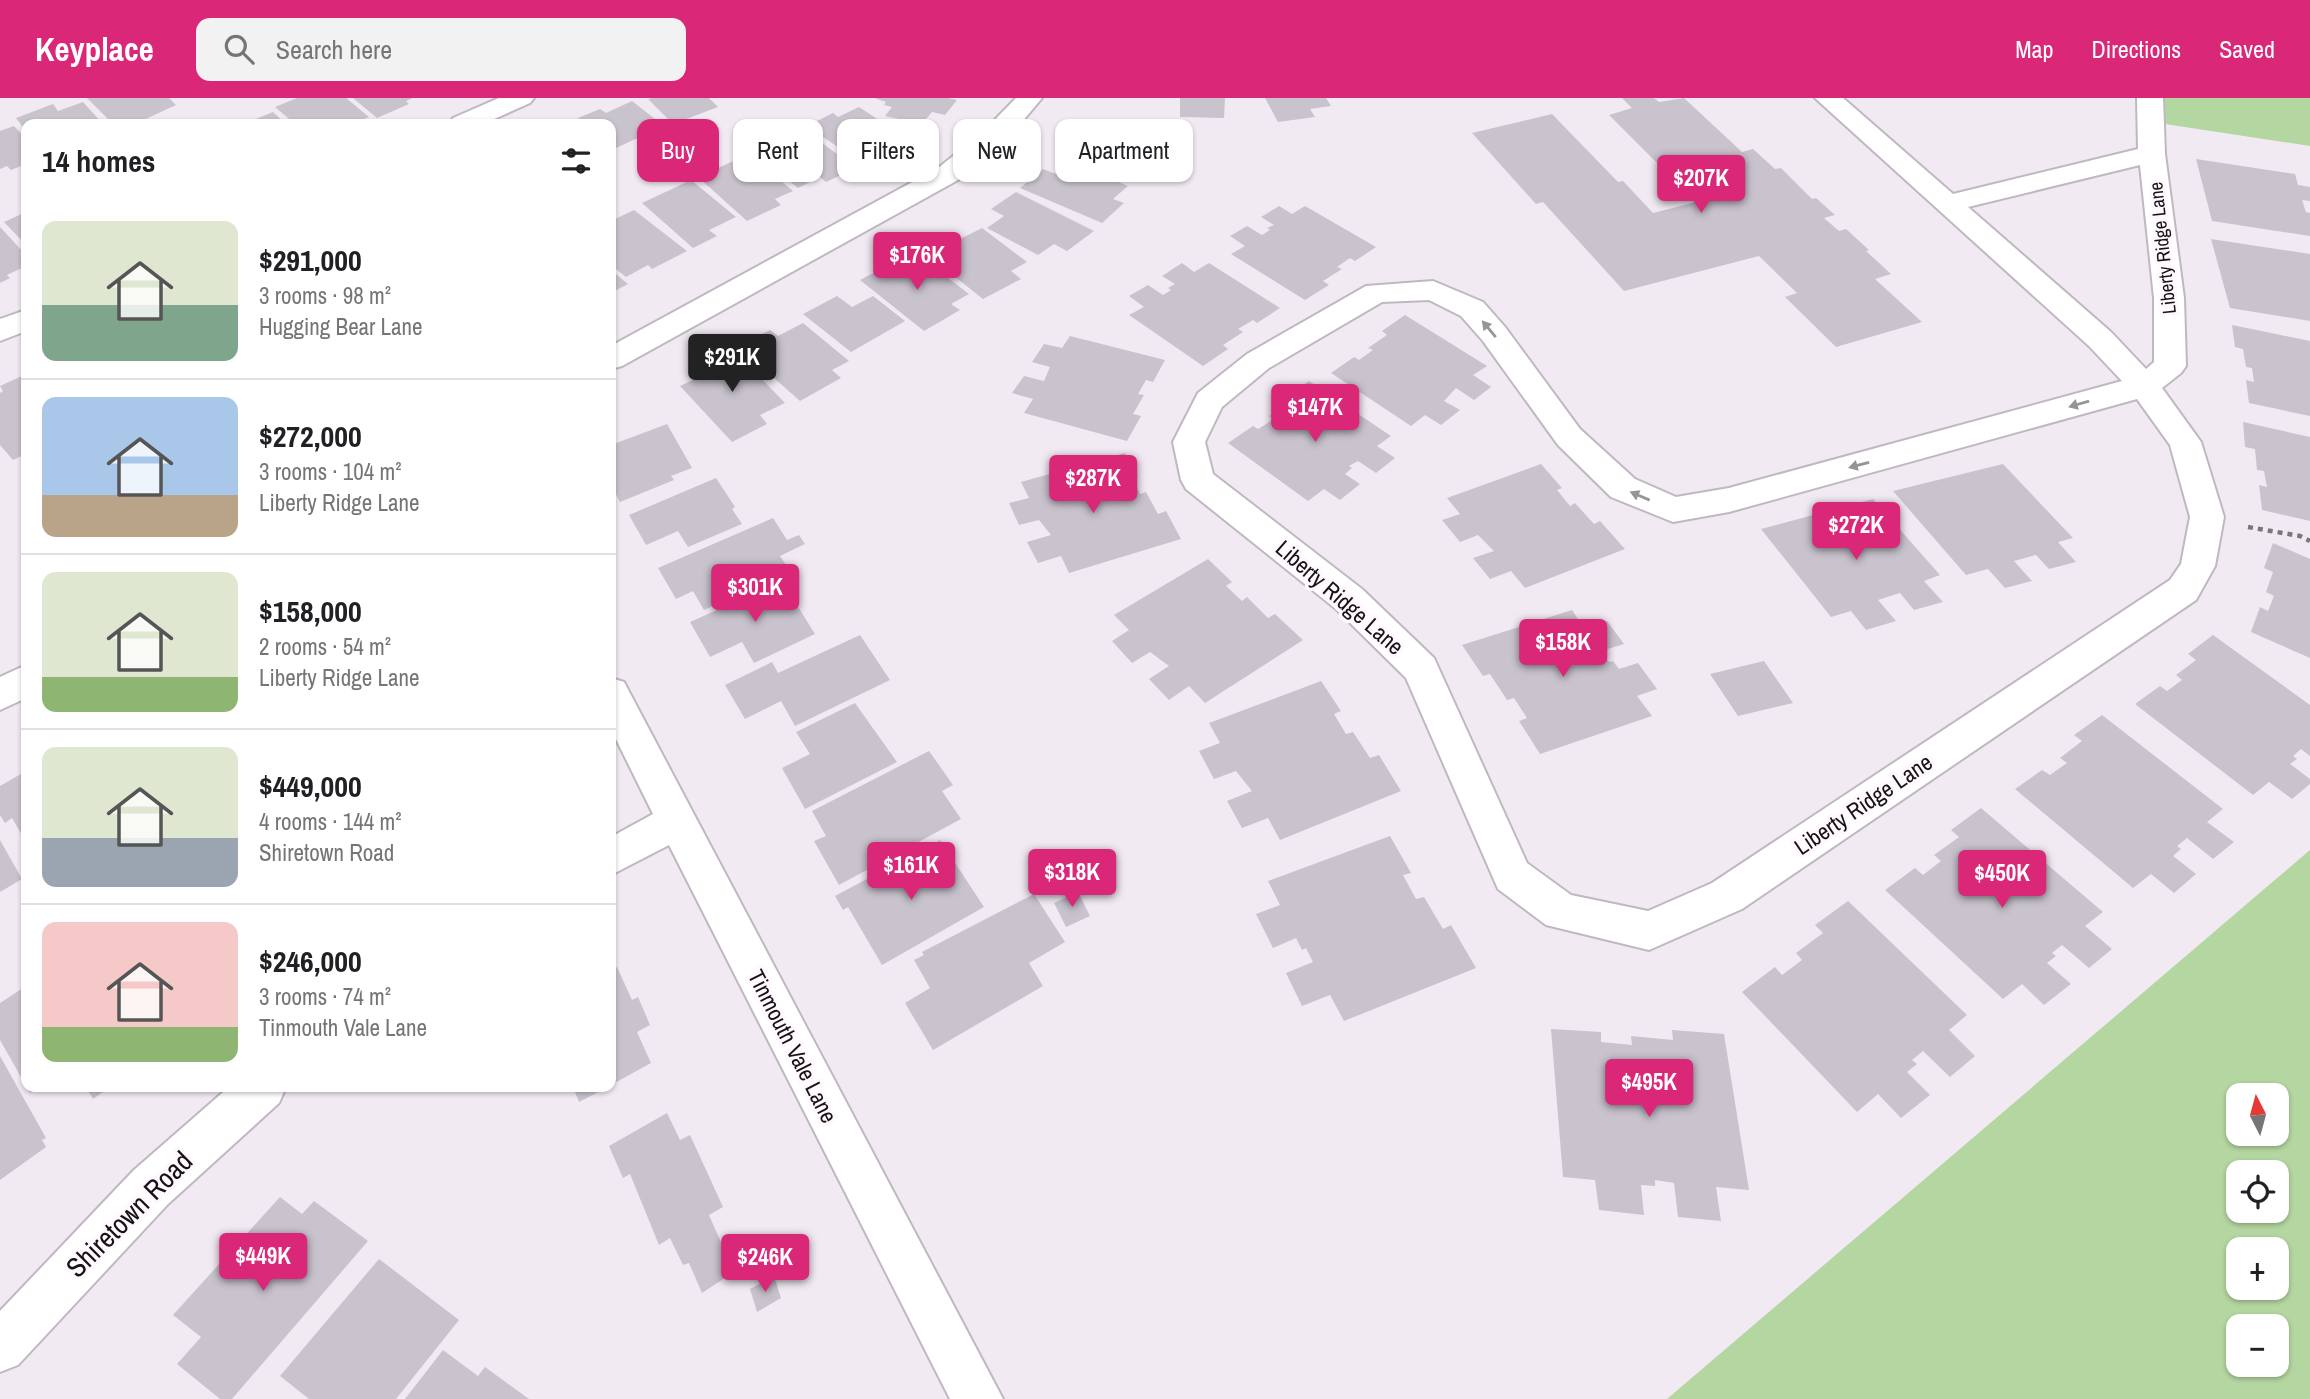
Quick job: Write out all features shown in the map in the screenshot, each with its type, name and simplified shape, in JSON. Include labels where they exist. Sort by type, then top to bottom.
[{"type":"street","points":[[474,119],[521,98]]},
{"type":"street","points":[[616,356],[948,174],[985,147],[1011,122],[1029,98]]},
{"type":"street","points":[[1828,98],[2100,340],[2144,386]]},
{"type":"street","name":"Liberty Ridge Lane","points":[[2144,386],[2185,442],[2207,517],[2198,566],[2183,590],[1727,895],[1649,931],[1561,912],[1512,876],[1421,669],[1349,599],[1198,480],[1189,442],[1209,401],[1258,361],[1376,293],[1433,290],[1472,309],[1494,334],[1569,437],[1623,488],[1673,510],[1742,497],[2144,386],[2170,366],[2169,298],[2152,154],[2150,98]]},
{"type":"street","points":[[1947,204],[2152,154]]},
{"type":"street","points":[[0,331],[21,322]]},
{"type":"street","points":[[0,695],[21,683]]},
{"type":"street","name":"Tinmouth Vale Lane","points":[[616,703],[977,1399]]},
{"type":"street","points":[[616,854],[677,821]]},
{"type":"street","name":"Shiretown Road","points":[[0,1347],[151,1186],[257,1092]]},
{"type":"path","points":[[2206,524],[2255,527],[2310,541]]},
{"type":"green space","points":[[2163,98],[2310,98],[2310,146],[2165,124]]},
{"type":"green space","points":[[2310,850],[2310,1399],[1667,1399]]},
{"type":"building","points":[[87,98],[169,98],[176,105],[146,119],[108,119]]},
{"type":"building","points":[[297,98],[346,98],[369,117],[289,119],[275,107]]},
{"type":"building","points":[[353,98],[413,98],[406,101],[409,104],[377,118]]},
{"type":"building","points":[[709,98],[718,107],[686,119],[668,119],[648,99]]},
{"type":"building","points":[[874,98],[957,100],[945,115],[932,112],[926,119],[885,116],[892,107],[884,105],[886,102]]},
{"type":"building","points":[[1180,98],[1225,98],[1224,118],[1180,117]]},
{"type":"building","points":[[1265,98],[1326,98],[1331,106],[1310,109],[1315,117],[1278,122]]},
{"type":"building","points":[[1622,98],[1654,98],[1659,102],[1684,98],[1742,152],[1753,149],[1775,169],[1781,168],[1812,199],[1816,198],[1835,215],[1824,218],[1839,231],[1846,229],[1891,274],[1875,279],[1922,322],[1836,347],[1785,297],[1797,293],[1759,256],[1624,291],[1543,202],[1536,204],[1472,133],[1552,114],[1618,182],[1623,181],[1653,213],[1704,200],[1676,172],[1668,174],[1609,115],[1632,108]]},
{"type":"building","points":[[632,101],[655,119],[637,119],[637,138],[616,148],[616,119],[578,118],[600,109],[606,113]]},
{"type":"building","points":[[83,102],[98,119],[21,119],[21,124],[16,118],[53,104],[58,111]]},
{"type":"building","points":[[859,107],[877,119],[837,119],[837,146],[823,137],[821,119],[833,113],[838,117]]},
{"type":"building","points":[[273,112],[281,119],[256,119]]},
{"type":"building","points":[[14,126],[21,134],[21,166],[11,170],[7,166],[0,169],[0,131]]},
{"type":"building","points":[[823,144],[837,154],[837,177],[826,182],[823,180]]},
{"type":"building","points":[[2196,159],[2295,174],[2298,185],[2310,187],[2310,201],[2302,200],[2306,212],[2310,213],[2310,236],[2212,221]]},
{"type":"building","points":[[733,161],[733,182],[782,182],[793,191],[775,199],[781,205],[747,221],[704,182],[719,182],[719,168]]},
{"type":"building","points":[[1043,169],[1055,174],[1055,182],[1118,182],[1128,186],[1113,199],[1124,203],[1102,223],[1020,188],[1027,182],[1041,182]]},
{"type":"building","points":[[687,182],[693,182],[736,217],[709,230],[717,236],[693,248],[642,203]]},
{"type":"building","points":[[790,182],[810,182],[798,188]]},
{"type":"building","points":[[1016,192],[1094,231],[1067,251],[1054,244],[1038,255],[987,228],[1004,216],[991,209]]},
{"type":"building","points":[[1279,206],[1292,214],[1305,206],[1376,247],[1355,261],[1350,258],[1337,267],[1342,269],[1323,281],[1329,285],[1305,300],[1231,254],[1245,246],[1230,236],[1247,226],[1262,235],[1270,230],[1267,228],[1274,225],[1261,217]]},
{"type":"building","points":[[634,210],[687,251],[652,269],[648,265],[626,277],[616,269],[616,219]]},
{"type":"building","points":[[21,214],[21,240],[4,222]]},
{"type":"building","points":[[0,227],[21,250],[21,268],[7,275],[10,278],[0,283]]},
{"type":"building","points":[[982,228],[1027,262],[1011,271],[1021,279],[983,299],[920,249],[950,234],[958,240]]},
{"type":"building","points":[[2211,239],[2310,254],[2310,321],[2230,308]]},
{"type":"building","points":[[923,259],[969,294],[951,304],[960,310],[924,331],[860,280],[894,262],[903,269]]},
{"type":"building","points":[[1182,263],[1194,272],[1209,263],[1280,308],[1257,323],[1253,320],[1238,329],[1243,332],[1223,345],[1228,349],[1203,366],[1129,315],[1144,307],[1129,296],[1148,285],[1163,295],[1175,284],[1162,276]]},
{"type":"building","points":[[616,274],[628,284],[616,290]]},
{"type":"building","points":[[837,296],[852,307],[873,296],[905,321],[851,352],[803,314]]},
{"type":"building","points":[[1405,315],[1487,366],[1473,375],[1491,387],[1474,400],[1456,388],[1444,401],[1460,410],[1441,425],[1425,415],[1411,426],[1331,373],[1354,357],[1359,360],[1373,350],[1368,348],[1387,335],[1382,331]]},
{"type":"building","points":[[803,323],[849,361],[832,370],[841,378],[800,401],[738,346],[770,330],[778,336]]},
{"type":"building","points":[[2232,325],[2310,341],[2310,416],[2249,403],[2246,380],[2254,382],[2252,368],[2246,367],[2243,349],[2235,347]]},
{"type":"building","points":[[1070,336],[1165,360],[1153,382],[1146,380],[1138,394],[1144,395],[1133,414],[1141,416],[1127,441],[1024,413],[1033,399],[1012,393],[1024,376],[1044,381],[1050,367],[1032,362],[1044,344],[1062,348]]},
{"type":"building","points":[[732,348],[785,403],[760,415],[767,424],[732,442],[680,386],[695,379],[691,373],[699,369],[696,365]]},
{"type":"building","points":[[21,376],[21,456],[13,460],[0,445],[0,393],[3,391],[0,386]]},
{"type":"building","points":[[1309,381],[1391,436],[1377,446],[1395,458],[1376,473],[1358,461],[1349,466],[1352,468],[1345,474],[1360,484],[1340,500],[1324,489],[1308,501],[1228,443],[1253,426],[1258,429],[1274,419],[1269,416],[1290,402],[1284,398]]},
{"type":"building","points":[[2243,422],[2310,437],[2310,521],[2262,510],[2259,485],[2267,487],[2264,471],[2257,470],[2255,449],[2245,447]]},
{"type":"building","points":[[667,424],[692,468],[671,476],[674,480],[620,502],[616,494],[616,443]]},
{"type":"building","points":[[1125,453],[1138,477],[1132,479],[1140,494],[1146,492],[1158,514],[1166,511],[1181,539],[1069,573],[1061,556],[1038,563],[1027,542],[1051,535],[1039,520],[1019,525],[1009,503],[1029,498],[1021,482]]},
{"type":"building","points":[[1541,464],[1562,488],[1557,490],[1570,506],[1575,503],[1594,524],[1600,521],[1625,549],[1525,588],[1511,571],[1490,579],[1473,558],[1494,551],[1478,535],[1460,542],[1442,520],[1460,514],[1447,498]]},
{"type":"building","points":[[2003,464],[2073,538],[2058,542],[2076,562],[2049,569],[2036,555],[2014,561],[2032,581],[2005,588],[1988,569],[1966,575],[1893,491]]},
{"type":"building","points":[[716,478],[735,507],[732,509],[742,524],[688,547],[678,531],[646,545],[629,515]]},
{"type":"building","points":[[1873,499],[1940,575],[1924,581],[1943,602],[1914,610],[1900,593],[1878,600],[1896,621],[1866,630],[1851,611],[1831,617],[1761,529]]},
{"type":"building","points":[[773,518],[787,540],[799,535],[805,544],[780,556],[790,571],[704,610],[693,591],[676,599],[658,568]]},
{"type":"building","points":[[2273,543],[2310,559],[2310,658],[2251,632],[2260,607],[2268,611],[2274,596],[2266,592],[2273,572],[2264,568]]},
{"type":"building","points":[[1208,559],[1232,582],[1226,586],[1242,601],[1247,597],[1268,618],[1275,614],[1303,640],[1205,703],[1189,686],[1169,700],[1149,679],[1169,666],[1150,652],[1132,663],[1112,641],[1129,630],[1114,615]]},
{"type":"building","points":[[782,581],[815,634],[754,663],[742,642],[710,657],[690,622]]},
{"type":"building","points":[[1572,610],[1584,628],[1607,621],[1624,644],[1601,651],[1609,662],[1613,661],[1619,669],[1638,663],[1657,689],[1637,696],[1652,716],[1540,754],[1519,721],[1527,718],[1514,698],[1507,700],[1490,674],[1483,676],[1462,645]]},
{"type":"building","points":[[860,635],[890,680],[795,726],[781,701],[745,719],[725,685],[772,662],[778,673]]},
{"type":"building","points":[[2213,635],[2310,705],[2310,756],[2301,749],[2293,756],[2297,759],[2290,764],[2310,779],[2310,784],[2292,799],[2269,782],[2253,795],[2135,704],[2160,686],[2167,691],[2182,680],[2176,675],[2196,660],[2188,654]]},
{"type":"building","points":[[1764,661],[1793,703],[1738,716],[1710,674]]},
{"type":"building","points":[[1321,681],[1341,711],[1334,714],[1346,734],[1353,732],[1370,758],[1379,755],[1401,791],[1280,840],[1268,818],[1242,828],[1227,801],[1252,791],[1236,771],[1214,779],[1199,751],[1220,743],[1209,723]]},
{"type":"building","points":[[855,703],[897,762],[805,809],[782,768],[810,754],[796,732]]},
{"type":"building","points":[[2102,715],[2223,809],[2207,822],[2234,842],[2213,859],[2187,838],[2177,846],[2181,849],[2173,856],[2196,874],[2174,893],[2151,874],[2133,888],[2015,789],[2042,770],[2050,775],[2067,763],[2060,758],[2082,741],[2074,735]]},
{"type":"building","points":[[929,751],[953,785],[942,791],[961,819],[839,885],[814,841],[826,836],[812,811]]},
{"type":"building","points":[[21,774],[21,833],[12,818],[5,823],[0,815],[0,786]]},
{"type":"building","points":[[1981,808],[2103,912],[2085,926],[2112,949],[2089,968],[2062,945],[2052,953],[2056,956],[2047,963],[2071,984],[2044,1005],[2022,984],[2003,999],[1885,890],[1915,868],[1923,875],[1941,861],[1934,855],[1959,837],[1951,830]]},
{"type":"building","points":[[1390,836],[1411,873],[1403,875],[1416,899],[1424,897],[1443,929],[1451,925],[1476,968],[1344,1021],[1330,995],[1302,1006],[1286,973],[1313,962],[1306,948],[1302,950],[1296,938],[1273,948],[1256,914],[1280,905],[1268,881]]},
{"type":"building","points":[[0,840],[21,880],[0,892]]},
{"type":"building","points":[[940,840],[984,907],[882,965],[848,907],[843,910],[835,896]]},
{"type":"building","points":[[1078,892],[1090,916],[1066,927],[1054,903]]},
{"type":"building","points":[[1034,894],[1065,942],[1029,963],[1043,986],[933,1050],[905,1003],[930,988],[914,960],[924,955],[922,952]]},
{"type":"building","points":[[1848,901],[1967,1015],[1949,1030],[1975,1056],[1950,1077],[1923,1051],[1912,1060],[1917,1064],[1907,1072],[1930,1095],[1901,1118],[1878,1094],[1857,1112],[1742,992],[1775,967],[1782,975],[1802,960],[1796,953],[1823,933],[1815,925]]},
{"type":"building","points":[[616,968],[632,1000],[638,997],[650,1025],[637,1032],[651,1063],[616,1082]]},
{"type":"building","points":[[21,989],[21,1077],[0,1040],[0,1003]]},
{"type":"building","points":[[1551,1029],[1601,1032],[1601,1042],[1632,1045],[1631,1036],[1673,1040],[1672,1030],[1724,1034],[1749,1190],[1716,1187],[1721,1221],[1678,1217],[1674,1183],[1655,1180],[1655,1186],[1641,1185],[1644,1215],[1599,1210],[1595,1180],[1563,1177]]},
{"type":"building","points":[[0,1056],[46,1138],[42,1140],[46,1147],[0,1180]]},
{"type":"building","points":[[89,1092],[103,1092],[93,1099]]},
{"type":"building","points":[[575,1092],[598,1092],[579,1102]]},
{"type":"building","points":[[667,1113],[680,1140],[690,1135],[723,1207],[709,1215],[734,1272],[702,1293],[689,1263],[683,1265],[670,1238],[659,1245],[630,1174],[623,1178],[609,1146]]},
{"type":"building","points":[[280,1197],[302,1214],[314,1201],[368,1241],[232,1399],[220,1399],[177,1364],[201,1337],[173,1315]]},
{"type":"building","points":[[379,1259],[459,1320],[396,1399],[309,1399],[280,1376]]},
{"type":"building","points":[[774,1276],[781,1298],[757,1312],[750,1289]]},
{"type":"building","points":[[443,1350],[478,1376],[485,1367],[529,1399],[405,1399]]}]
